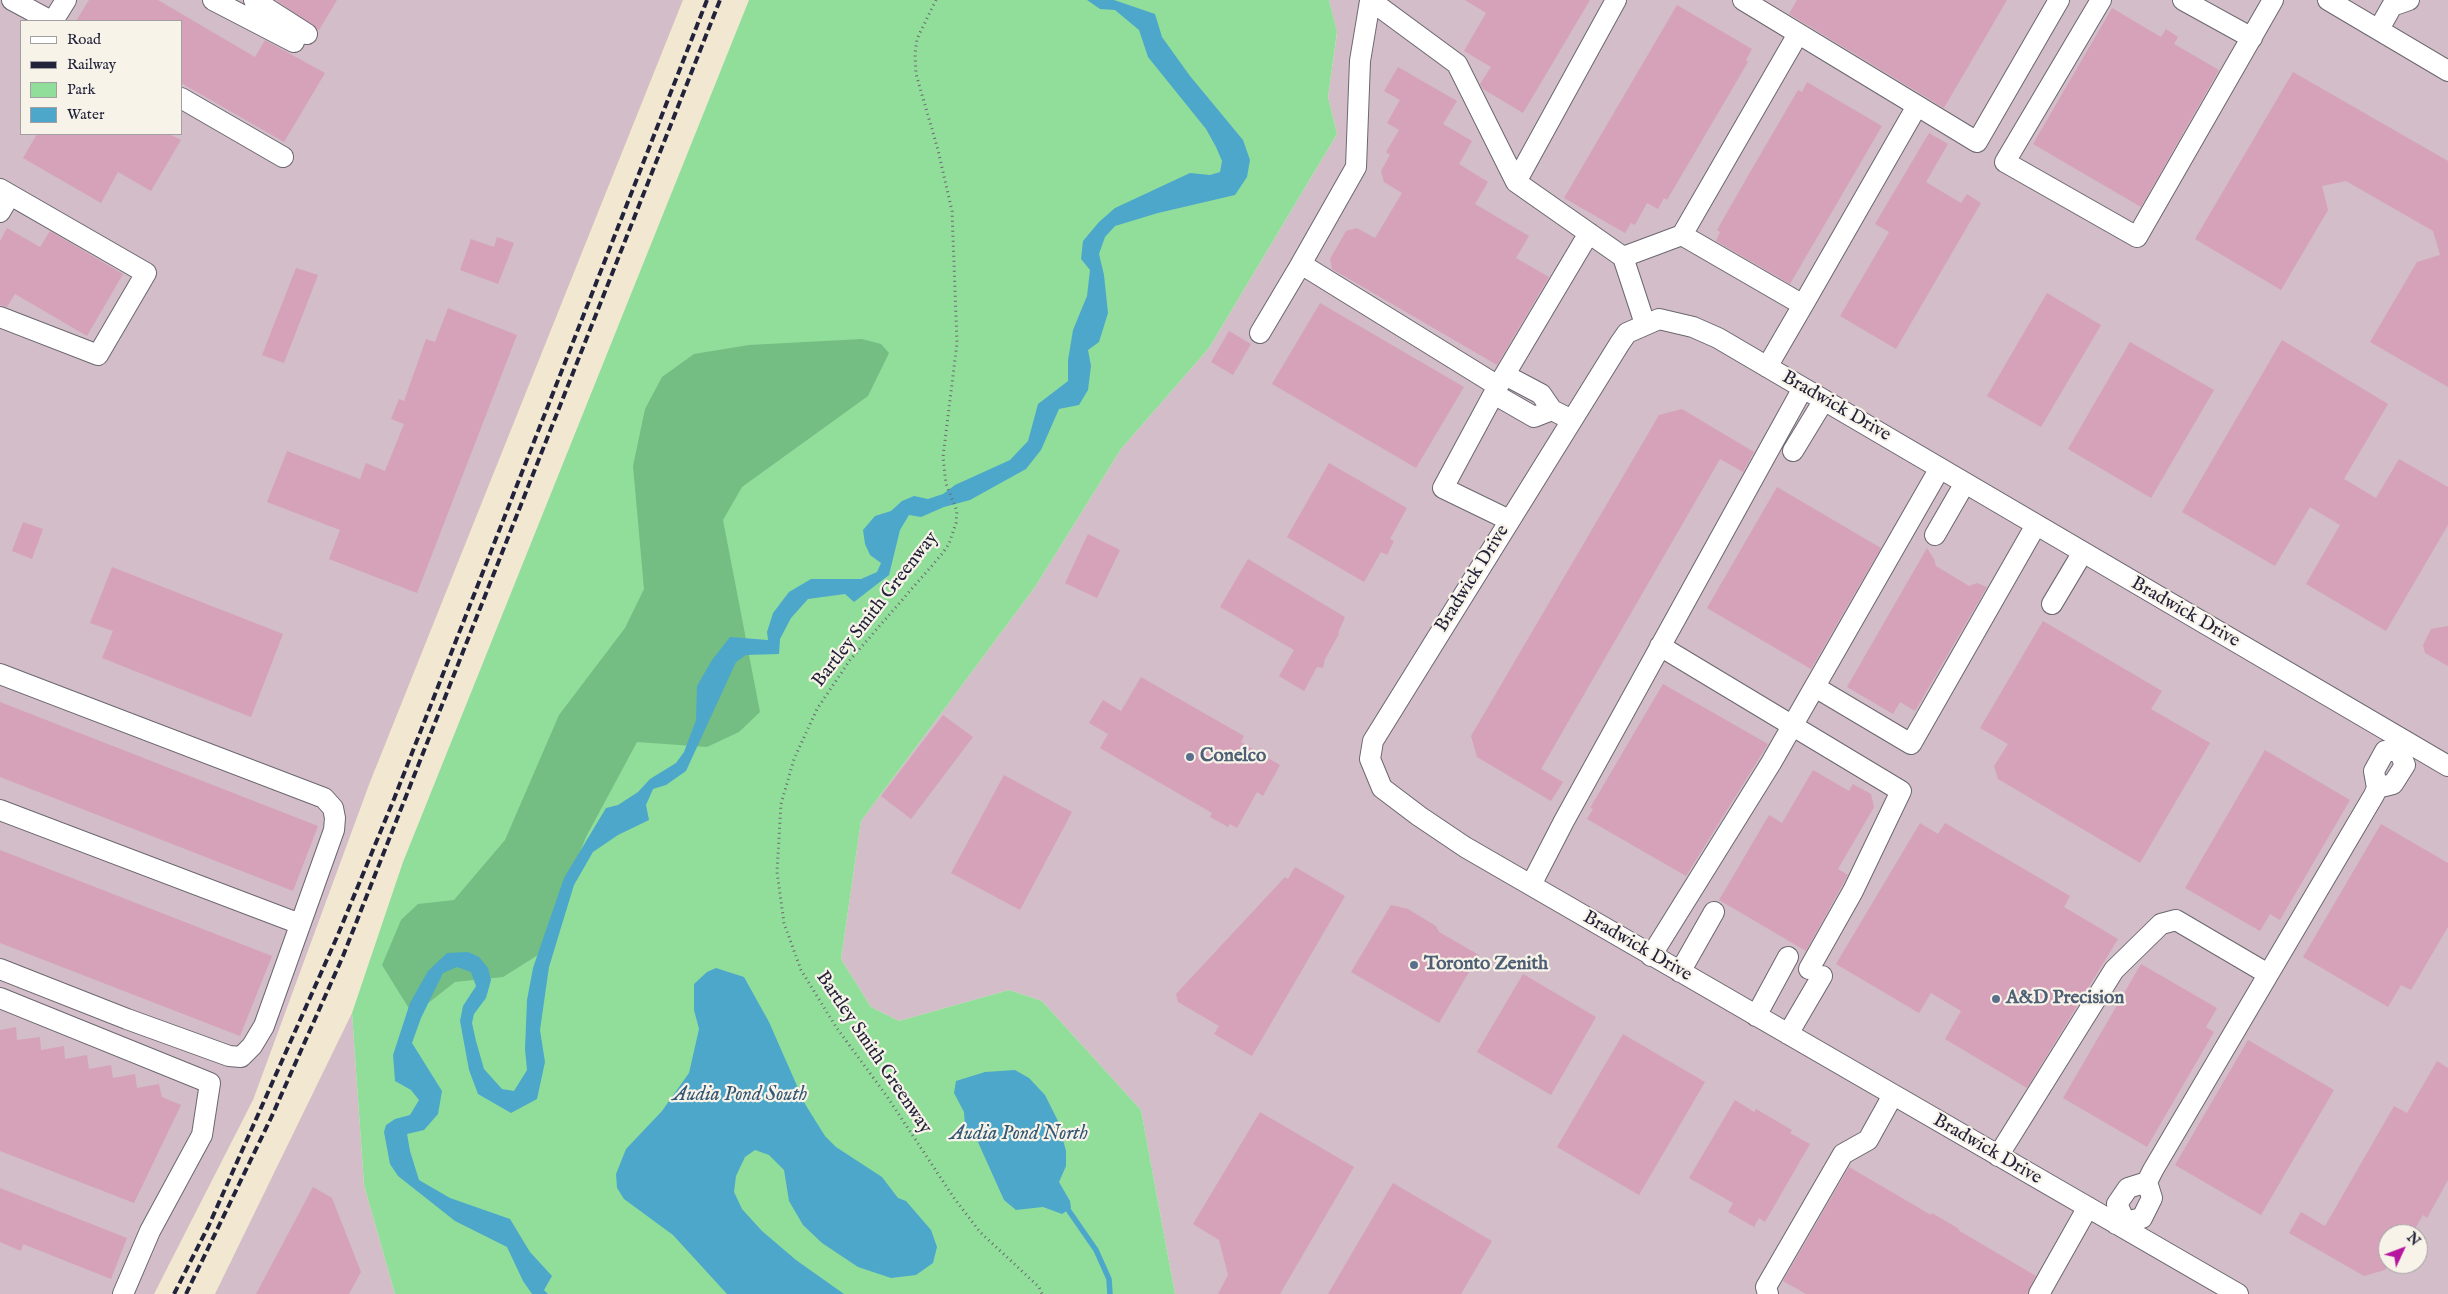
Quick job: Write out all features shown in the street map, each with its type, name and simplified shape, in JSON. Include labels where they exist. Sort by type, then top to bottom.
[{"type":"street","points":[[12,0],[50,20]]},
{"type":"street","points":[[53,20],[66,0]]},
{"type":"street","points":[[213,0],[301,38],[254,0]]},
{"type":"street","points":[[1260,333],[1356,167],[1360,61],[1370,0],[1457,64],[1516,182],[1623,257],[1645,324]]},
{"type":"street","points":[[1516,182],[1616,0]]},
{"type":"street","points":[[1743,0],[1977,142],[2058,0]]},
{"type":"street","points":[[2101,0],[2005,162],[2137,237],[2272,0]]},
{"type":"street","points":[[2183,0],[2252,38]]},
{"type":"street","points":[[2328,0],[2448,71]]},
{"type":"street","points":[[2379,29],[2396,2]]},
{"type":"street","points":[[1623,257],[1682,235],[1798,34]]},
{"type":"street","points":[[182,99],[283,157]]},
{"type":"street","points":[[1767,366],[1917,106]]},
{"type":"street","points":[[0,212],[5,192],[146,273],[98,355],[0,317]]},
{"type":"street","points":[[1510,520],[1443,488],[1499,385],[1589,233]]},
{"type":"street","points":[[1682,235],[1803,305]]},
{"type":"street","points":[[1301,264],[1499,385],[1541,394],[1552,410],[1572,420]]},
{"type":"street","name":"Bradwick Drive","points":[[2238,1294],[2121,1222],[2088,1207],[1998,1156],[1465,847],[1382,788],[1370,759],[1373,741],[1626,333],[1659,319],[1693,327],[1718,338],[2083,552],[2402,746],[2448,766]]},
{"type":"street","points":[[1531,885],[1660,646],[1803,388]]},
{"type":"street","points":[[1793,451],[1824,400]]},
{"type":"street","points":[[1651,956],[1689,898],[1792,726],[1940,468]]},
{"type":"street","points":[[1935,535],[1965,483]]},
{"type":"street","points":[[1815,687],[1911,744],[2036,525]]},
{"type":"street","points":[[2052,604],[2083,552]]},
{"type":"street","points":[[1660,646],[1901,792],[1853,890],[1788,1034]]},
{"type":"street","points":[[0,674],[324,798],[332,808],[335,818],[334,830],[264,1026],[252,1046],[241,1057],[229,1056],[0,969]]},
{"type":"street","points":[[2121,1222],[2142,1218],[2152,1198],[2147,1182],[2377,788],[2394,784],[2405,765],[2402,746]]},
{"type":"street","points":[[0,810],[300,924]]},
{"type":"street","points":[[1680,972],[1714,912]]},
{"type":"street","points":[[1998,1156],[2114,970],[2161,924],[2176,920],[2268,974]]},
{"type":"street","points":[[1756,1016],[1788,957]]},
{"type":"street","points":[[0,998],[210,1083],[202,1134],[150,1231],[123,1294]]},
{"type":"street","points":[[1768,1294],[1766,1286],[1843,1154],[1868,1140],[1893,1095]]},
{"type":"street","points":[[2039,1294],[2088,1207]]},
{"type":"path","name":"Bartley Smith Greenway","points":[[936,0],[917,39],[915,54],[916,74],[938,150],[952,211],[957,343],[943,457],[946,484],[957,511],[956,523],[949,544],[942,554],[850,660],[817,709],[794,759],[781,804],[777,872],[784,922],[801,970],[836,1027],[886,1095],[969,1219],[980,1232],[1039,1287],[1042,1294]]},
{"type":"shaded area","points":[[0,0],[683,0],[370,782],[253,1100],[154,1294],[0,1294]]},
{"type":"shaded area","points":[[1329,0],[2448,0],[2448,1294],[1175,1294],[1141,1110],[1042,1001],[1009,990],[899,1021],[871,1007],[841,959],[861,821],[1035,587],[1121,449],[1209,348],[1337,134],[1328,97],[1337,33]]},
{"type":"shaded area","points":[[352,1013],[364,1185],[395,1294],[215,1294]]},
{"type":"green space","points":[[749,0],[1329,0],[1337,32],[1328,97],[1337,134],[1209,348],[1121,449],[1035,587],[861,821],[841,959],[871,1007],[899,1021],[1009,990],[1042,1001],[1141,1110],[1175,1294],[395,1294],[364,1185],[352,1013],[403,862]]},
{"type":"green space","points":[[862,339],[881,344],[889,353],[868,396],[742,487],[723,520],[760,712],[739,732],[707,747],[637,742],[586,837],[538,955],[503,977],[455,982],[413,1015],[382,965],[401,920],[418,904],[454,900],[505,840],[559,715],[625,628],[644,589],[633,466],[645,409],[662,377],[694,354],[749,345]]},
{"type":"water","points":[[1087,0],[1114,0],[1155,14],[1162,37],[1190,76],[1243,140],[1250,160],[1247,177],[1235,195],[1158,213],[1115,226],[1105,237],[1099,254],[1104,275],[1108,313],[1099,342],[1088,350],[1091,366],[1088,390],[1079,405],[1059,409],[1041,450],[1026,469],[970,500],[944,507],[921,517],[909,515],[900,530],[889,575],[854,602],[845,594],[808,599],[791,618],[780,639],[779,654],[746,655],[736,662],[686,771],[666,785],[653,789],[646,805],[649,820],[618,835],[593,852],[574,885],[549,967],[540,1030],[545,1062],[537,1099],[511,1113],[478,1094],[469,1070],[460,1021],[463,1006],[476,986],[471,972],[457,967],[443,973],[421,1018],[412,1043],[442,1091],[438,1114],[424,1130],[407,1134],[410,1151],[419,1180],[450,1198],[510,1219],[530,1252],[552,1276],[544,1290],[548,1294],[532,1294],[523,1281],[507,1247],[455,1221],[398,1176],[390,1164],[384,1132],[386,1125],[395,1119],[410,1115],[419,1100],[411,1090],[395,1081],[393,1055],[410,1003],[428,971],[447,953],[468,952],[479,957],[488,968],[491,980],[486,998],[474,1014],[472,1023],[476,1041],[484,1069],[502,1089],[514,1091],[527,1070],[525,1049],[527,1000],[533,968],[564,878],[606,808],[618,805],[638,792],[650,779],[676,763],[684,752],[696,720],[697,686],[712,660],[730,637],[768,640],[767,632],[773,613],[789,592],[811,579],[861,579],[877,572],[881,563],[870,555],[865,544],[863,530],[875,516],[891,511],[902,501],[914,496],[928,499],[943,494],[955,485],[1010,460],[1028,441],[1038,404],[1068,381],[1068,360],[1073,330],[1087,296],[1090,270],[1081,259],[1083,241],[1099,222],[1115,208],[1190,173],[1210,175],[1220,172],[1222,161],[1206,129],[1148,57],[1139,30],[1115,10],[1100,9]]},
{"type":"water","name":"Audia Pond South","points":[[716,968],[744,977],[769,1022],[805,1104],[825,1136],[836,1147],[882,1177],[898,1198],[906,1201],[931,1230],[937,1247],[933,1263],[916,1275],[891,1278],[858,1267],[822,1243],[803,1225],[789,1201],[784,1170],[769,1155],[755,1150],[745,1157],[736,1176],[734,1192],[742,1209],[762,1231],[796,1260],[844,1294],[727,1294],[673,1235],[624,1199],[617,1188],[616,1174],[626,1149],[662,1111],[689,1073],[699,1029],[694,1010],[694,984],[707,972]]},
{"type":"water","name":"Audia Pond North","points":[[1015,1070],[1029,1078],[1045,1095],[1058,1121],[1066,1151],[1066,1166],[1059,1182],[1070,1201],[1071,1208],[1062,1214],[1043,1207],[1016,1210],[1004,1200],[977,1140],[965,1127],[964,1112],[954,1093],[956,1081],[985,1072]]},
{"type":"building","points":[[89,0],[158,0],[255,57],[265,40],[325,73],[284,142],[182,84],[182,20],[77,20]]},
{"type":"building","points":[[276,0],[337,0],[319,30]]},
{"type":"building","points":[[1465,0],[1590,0],[1523,113],[1483,89],[1480,84],[1491,67],[1464,51],[1486,13]]},
{"type":"building","points":[[1797,0],[2007,0],[1944,108],[1789,14]]},
{"type":"building","points":[[1677,5],[1752,49],[1746,60],[1748,62],[1667,200],[1664,198],[1658,209],[1647,203],[1635,225],[1631,223],[1625,233],[1564,198]]},
{"type":"building","points":[[2112,8],[2161,37],[2166,29],[2178,37],[2174,44],[2219,70],[2141,207],[2033,144]]},
{"type":"building","points":[[1398,67],[1457,101],[1443,124],[1472,141],[1459,164],[1488,182],[1475,204],[1529,236],[1516,258],[1549,277],[1497,365],[1332,269],[1330,259],[1346,231],[1357,228],[1375,238],[1402,193],[1384,182],[1381,171],[1390,155],[1386,152],[1399,130],[1387,123],[1400,100],[1384,91]]},
{"type":"building","points":[[2293,72],[2448,161],[2448,387],[2370,342],[2417,262],[2440,255],[2433,231],[2346,181],[2322,186],[2328,210],[2281,290],[2195,239]]},
{"type":"building","points":[[1807,82],[1882,126],[1790,284],[1716,241],[1720,232],[1717,230],[1749,174],[1798,90],[1802,92]]},
{"type":"building","points":[[1929,133],[1948,144],[1926,182],[1961,203],[1967,194],[1981,203],[1896,349],[1840,316],[1889,232],[1875,224]]},
{"type":"building","points":[[36,135],[171,135],[181,140],[151,191],[118,172],[101,203],[23,158]]},
{"type":"building","points":[[7,228],[40,247],[50,231],[123,274],[87,336],[15,294],[7,307],[0,305],[0,241]]},
{"type":"building","points":[[497,237],[514,243],[498,284],[460,270],[471,239],[494,247]]},
{"type":"building","points":[[296,268],[318,275],[284,363],[262,355]]},
{"type":"building","points":[[2047,293],[2101,325],[2041,427],[1987,396]]},
{"type":"building","points":[[1320,303],[1464,387],[1416,468],[1272,384]]},
{"type":"building","points":[[448,308],[517,335],[417,593],[329,559],[340,530],[267,502],[287,451],[360,479],[366,463],[385,471],[404,424],[391,419],[399,399],[404,401],[426,339],[435,342]]},
{"type":"building","points":[[1229,331],[1251,344],[1233,375],[1211,362]]},
{"type":"building","points":[[2282,340],[2388,404],[2344,479],[2376,498],[2399,459],[2448,487],[2448,525],[2386,631],[2306,584],[2340,525],[2310,507],[2275,566],[2182,512]]},
{"type":"building","points":[[2130,342],[2214,390],[2151,498],[2068,449]]},
{"type":"building","points":[[1682,409],[1754,452],[1743,472],[1720,459],[1541,769],[1563,782],[1551,801],[1477,757],[1471,736],[1659,415]]},
{"type":"building","points":[[1329,463],[1407,508],[1390,539],[1394,541],[1387,555],[1381,552],[1364,582],[1287,537]]},
{"type":"building","points":[[1777,487],[1881,548],[1811,669],[1707,608]]},
{"type":"building","points":[[23,522],[43,529],[32,559],[12,551]]},
{"type":"building","points":[[1088,534],[1120,550],[1097,598],[1065,583]]},
{"type":"building","points":[[1927,548],[1936,566],[1969,586],[1977,583],[1987,587],[1915,711],[1900,702],[1893,714],[1847,687]]},
{"type":"building","points":[[1248,559],[1345,617],[1339,634],[1325,659],[1323,668],[1317,667],[1304,691],[1279,676],[1294,650],[1220,607]]},
{"type":"building","points":[[112,567],[283,634],[251,717],[102,658],[113,631],[90,623]]},
{"type":"building","points":[[2043,621],[2162,691],[2151,709],[2210,743],[2140,863],[1998,779],[1994,766],[2008,744],[1980,728]]},
{"type":"building","points":[[2448,626],[2448,666],[2425,653],[2423,645],[2431,629]]},
{"type":"building","name":"Conelco","points":[[1141,677],[1244,736],[1241,742],[1280,765],[1263,796],[1257,792],[1237,828],[1230,824],[1228,827],[1210,817],[1212,813],[1100,748],[1108,734],[1089,723],[1103,700],[1121,711]]},
{"type":"building","points":[[1663,684],[1768,744],[1686,876],[1587,819],[1593,809],[1590,808]]},
{"type":"building","points":[[0,702],[318,826],[293,891],[0,777]]},
{"type":"building","points":[[943,715],[973,737],[911,819],[881,796]]},
{"type":"building","points":[[2265,750],[2350,800],[2280,920],[2270,914],[2260,931],[2185,888]]},
{"type":"building","points":[[1813,770],[1849,791],[1853,784],[1871,794],[1874,807],[1838,869],[1848,875],[1806,951],[1719,900],[1769,815],[1782,823]]},
{"type":"building","points":[[1004,775],[1072,812],[1020,910],[951,873]]},
{"type":"building","points":[[1920,823],[1938,834],[1945,823],[2036,876],[2070,896],[2064,907],[2118,939],[2027,1088],[1945,1039],[1961,1011],[1931,993],[1919,1013],[1836,964]]},
{"type":"building","points":[[2381,824],[2448,863],[2448,927],[2411,990],[2401,985],[2388,1007],[2303,957]]},
{"type":"building","points":[[0,850],[272,956],[240,1036],[0,943]]},
{"type":"building","points":[[1295,867],[1345,896],[1252,1056],[1214,1034],[1219,1026],[1178,1002],[1176,994],[1285,877],[1288,879]]},
{"type":"building","name":"Toronto Zenith","points":[[1391,905],[1408,909],[1436,926],[1439,932],[1479,955],[1439,1023],[1351,972]]},
{"type":"building","points":[[2141,964],[2217,1008],[2206,1027],[2214,1032],[2147,1147],[2063,1098]]},
{"type":"building","points":[[1523,974],[1596,1017],[1551,1095],[1477,1052]]},
{"type":"building","points":[[16,1027],[17,1040],[40,1037],[41,1050],[64,1046],[65,1059],[87,1055],[89,1069],[111,1065],[113,1078],[135,1074],[137,1088],[159,1084],[162,1097],[181,1105],[134,1203],[0,1151],[0,1030]]},
{"type":"building","points":[[1623,1034],[1705,1082],[1639,1195],[1557,1147]]},
{"type":"building","points":[[2248,1040],[2334,1090],[2261,1215],[2175,1165]]},
{"type":"building","points":[[2437,1061],[2448,1068],[2448,1180],[2427,1218],[2423,1215],[2418,1224],[2378,1224],[2378,1272],[2364,1276],[2289,1233],[2301,1212],[2325,1226],[2394,1106],[2407,1113]]},
{"type":"building","points":[[1735,1100],[1754,1112],[1756,1109],[1792,1130],[1790,1133],[1810,1144],[1765,1222],[1759,1218],[1754,1227],[1728,1212],[1733,1203],[1689,1178]]},
{"type":"building","points":[[1260,1112],[1354,1167],[1280,1294],[1218,1294],[1228,1275],[1219,1240],[1193,1224]]},
{"type":"building","points":[[1849,1167],[1931,1215],[1932,1213],[2036,1276],[2027,1294],[1806,1294],[1783,1281]]},
{"type":"building","points":[[1393,1183],[1492,1241],[1461,1294],[1328,1294]]},
{"type":"building","points":[[313,1187],[332,1198],[361,1272],[349,1294],[256,1294]]},
{"type":"building","points":[[0,1188],[127,1238],[111,1279],[23,1244],[21,1251],[0,1242]]},
{"type":"waterway","points":[[1069,1211],[1096,1250],[1109,1279],[1110,1294]]},
{"type":"railway","points":[[174,1294],[209,1225],[337,937],[394,799],[707,0]]},
{"type":"railway","points":[[186,1294],[271,1118],[343,956],[720,0]]},
{"type":"place","name":"Conelco","points":[[1190,757]]},
{"type":"place","name":"Toronto Zenith","points":[[1414,965]]},
{"type":"place","name":"A&D Precision","points":[[1996,999]]}]
